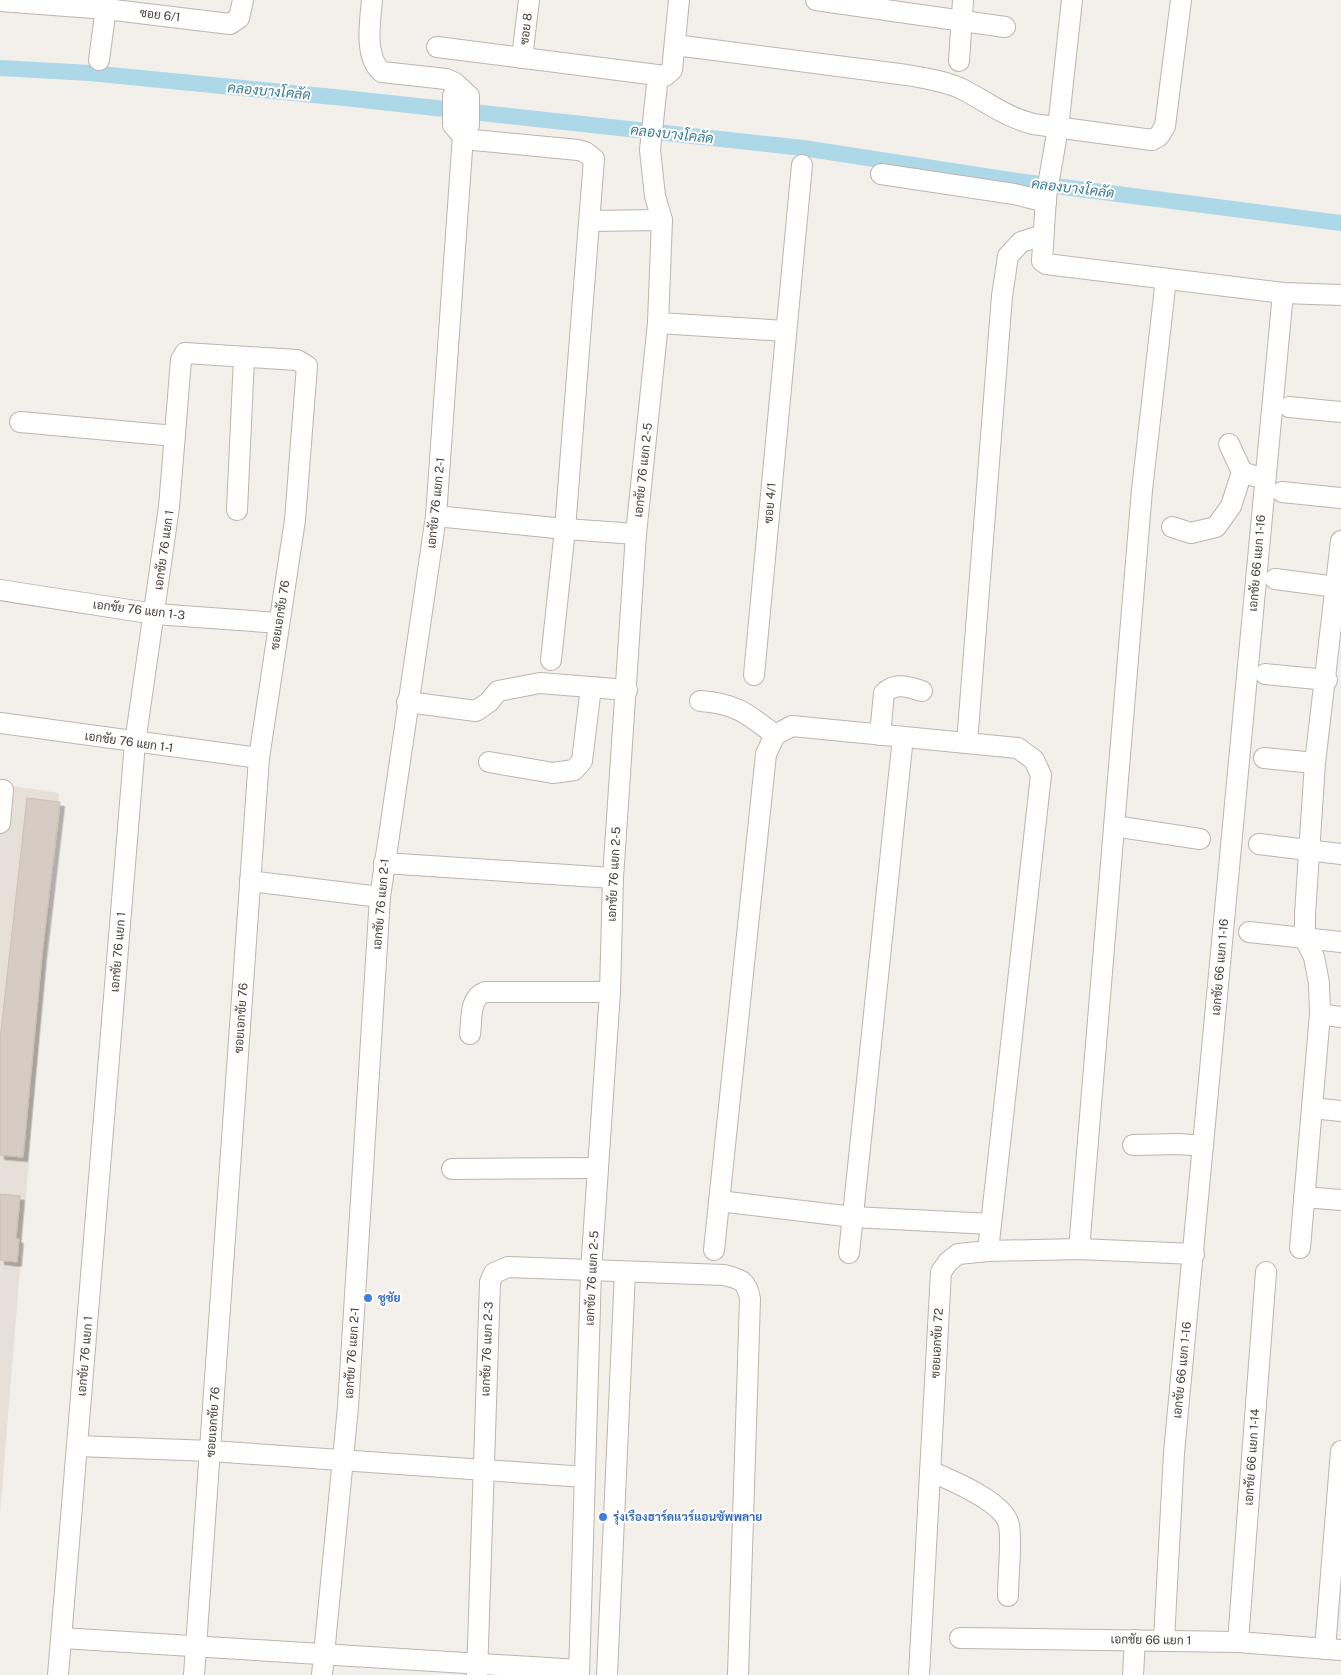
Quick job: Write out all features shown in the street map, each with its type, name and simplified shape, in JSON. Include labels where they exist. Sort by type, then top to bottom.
[{"type":"street","name":"ซอย 6/1","points":[[0,1],[107,4],[230,24],[239,18],[243,0]]},
{"type":"street","name":"เอกชัย 76 แยก 2-1","points":[[322,1675],[344,1461],[380,896],[407,702],[436,516],[462,131],[460,93],[446,79],[382,72],[375,67],[372,60],[370,20],[372,0]]},
{"type":"street","name":"ซอย 8","points":[[522,58],[530,0]]},
{"type":"street","points":[[437,46],[668,75],[672,70],[679,0]]},
{"type":"street","points":[[816,0],[963,10],[1005,27]]},
{"type":"street","points":[[1072,0],[1058,128],[1046,199],[1041,258],[1046,264],[1283,294],[1341,295]]},
{"type":"street","points":[[675,45],[937,80],[958,87],[999,112],[1018,120],[1058,128],[1152,140],[1159,136],[1165,126],[1181,0]]},
{"type":"street","points":[[99,60],[107,4]]},
{"type":"street","points":[[959,61],[963,10]]},
{"type":"street","name":"เอกชัย 76 แยก 2-5","points":[[579,1673],[591,1271],[610,992],[613,878],[636,534],[658,323],[662,220],[655,196],[650,150],[658,75]]},
{"type":"street","points":[[462,131],[586,152],[594,160],[565,529],[551,660]]},
{"type":"street","name":"ซอย 4/1","points":[[754,675],[802,165]]},
{"type":"street","points":[[881,174],[1046,199]]},
{"type":"street","points":[[590,221],[662,220]]},
{"type":"street","points":[[967,743],[1002,296],[1008,256],[1021,242],[1043,235]]},
{"type":"street","points":[[1079,1249],[1142,490],[1166,279]]},
{"type":"street","name":"เอกชัย 66 แยก 1-16","points":[[1164,1640],[1174,1453],[1283,294]]},
{"type":"street","points":[[658,323],[786,331]]},
{"type":"street","name":"เอกชัย 76 แยก 1","points":[[58,1675],[135,743],[169,508],[182,355],[185,353],[298,360],[305,364]]},
{"type":"street","points":[[237,510],[244,358]]},
{"type":"street","name":"ซอยเอกชัย 76","points":[[194,1675],[258,758],[295,520],[305,364]]},
{"type":"street","points":[[1289,407],[1341,412]]},
{"type":"street","points":[[20,422],[175,436]]},
{"type":"street","points":[[1172,527],[1192,532],[1216,527],[1231,506],[1242,472],[1229,444]]},
{"type":"street","points":[[1242,472],[1265,480]]},
{"type":"street","points":[[1282,492],[1341,498]]},
{"type":"street","points":[[436,516],[636,534]]},
{"type":"street","points":[[1300,1248],[1320,1014],[1319,983],[1314,957],[1305,939],[1315,763],[1327,680],[1341,541]]},
{"type":"street","points":[[1276,579],[1336,587]]},
{"type":"street","name":"เอกชัย 76 แยก 1-3","points":[[0,590],[155,614],[279,623]]},
{"type":"street","points":[[1265,674],[1327,680]]},
{"type":"street","points":[[407,702],[476,710],[489,702],[498,691],[540,682],[627,690]]},
{"type":"street","points":[[880,735],[884,693],[890,688],[903,686],[922,691]]},
{"type":"street","points":[[489,762],[553,773],[574,770],[582,761],[591,687]]},
{"type":"street","points":[[700,701],[721,702],[739,709],[775,735]]},
{"type":"street","name":"เอกชัย 76 แยก 1-1","points":[[0,723],[135,743],[258,758]]},
{"type":"street","points":[[714,1250],[766,754],[775,735],[792,726],[1018,748],[1034,760],[1041,775],[988,1251]]},
{"type":"street","points":[[849,1253],[903,737]]},
{"type":"street","points":[[1264,758],[1315,763]]},
{"type":"street","points":[[0,823],[3,790]]},
{"type":"street","points":[[1114,826],[1200,839]]},
{"type":"street","points":[[1259,844],[1310,852],[1341,854]]},
{"type":"street","points":[[384,863],[613,878]]},
{"type":"street","points":[[250,881],[380,896]]},
{"type":"street","points":[[1249,932],[1341,942]]},
{"type":"street","points":[[470,1034],[474,1000],[477,995],[485,992],[610,992]]},
{"type":"street","points":[[1320,1014],[1341,1017]]},
{"type":"street","points":[[1312,1108],[1341,1111]]},
{"type":"street","points":[[1133,1145],[1179,1144],[1203,1146]]},
{"type":"street","points":[[452,1169],[598,1168]]},
{"type":"street","points":[[1304,1197],[1341,1200]]},
{"type":"street","points":[[719,1201],[853,1217],[991,1224]]},
{"type":"street","name":"ซอยเอกชัย 72","points":[[919,1675],[941,1272],[948,1262],[958,1254],[988,1251],[1079,1249],[1194,1254]]},
{"type":"street","name":"เอกชัย 76 แยก 2-3","points":[[477,1669],[490,1282],[494,1273],[508,1267],[724,1275],[741,1279],[748,1286],[750,1299],[738,1675]]},
{"type":"street","points":[[607,1675],[625,1272]]},
{"type":"street","name":"เอกชัย 66 แยก 1-14","points":[[1238,1642],[1266,1272]]},
{"type":"street","points":[[77,1446],[211,1450],[585,1477]]},
{"type":"street","points":[[1333,1650],[1341,1451]]},
{"type":"street","points":[[930,1470],[970,1489],[997,1508],[1009,1524],[1008,1596]]},
{"type":"street","points":[[62,1638],[324,1655],[477,1669],[579,1673]]},
{"type":"street","name":"เอกชัย 66 แยก 1","points":[[960,1638],[1238,1642],[1333,1650]]},
{"type":"street","points":[[1133,1675],[1135,1640]]},
{"type":"shaded area","points":[[0,784],[59,793],[0,1514]]},
{"type":"building","points":[[27,798],[60,802],[42,955],[23,1157],[0,1155],[0,1040]]},
{"type":"building","points":[[0,1194],[20,1196],[16,1238],[19,1239],[17,1262],[0,1260]]},
{"type":"waterway","name":"คลองบางโคลัด","points":[[0,68],[90,73],[344,98],[803,148],[1017,181],[1341,223]]},
{"type":"place","name":"ชูชัย","points":[[368,1298]]},
{"type":"place","name":"รุ่งเรืองฮาร์ดแวร์แอนซัพพลาย","points":[[603,1517]]}]
